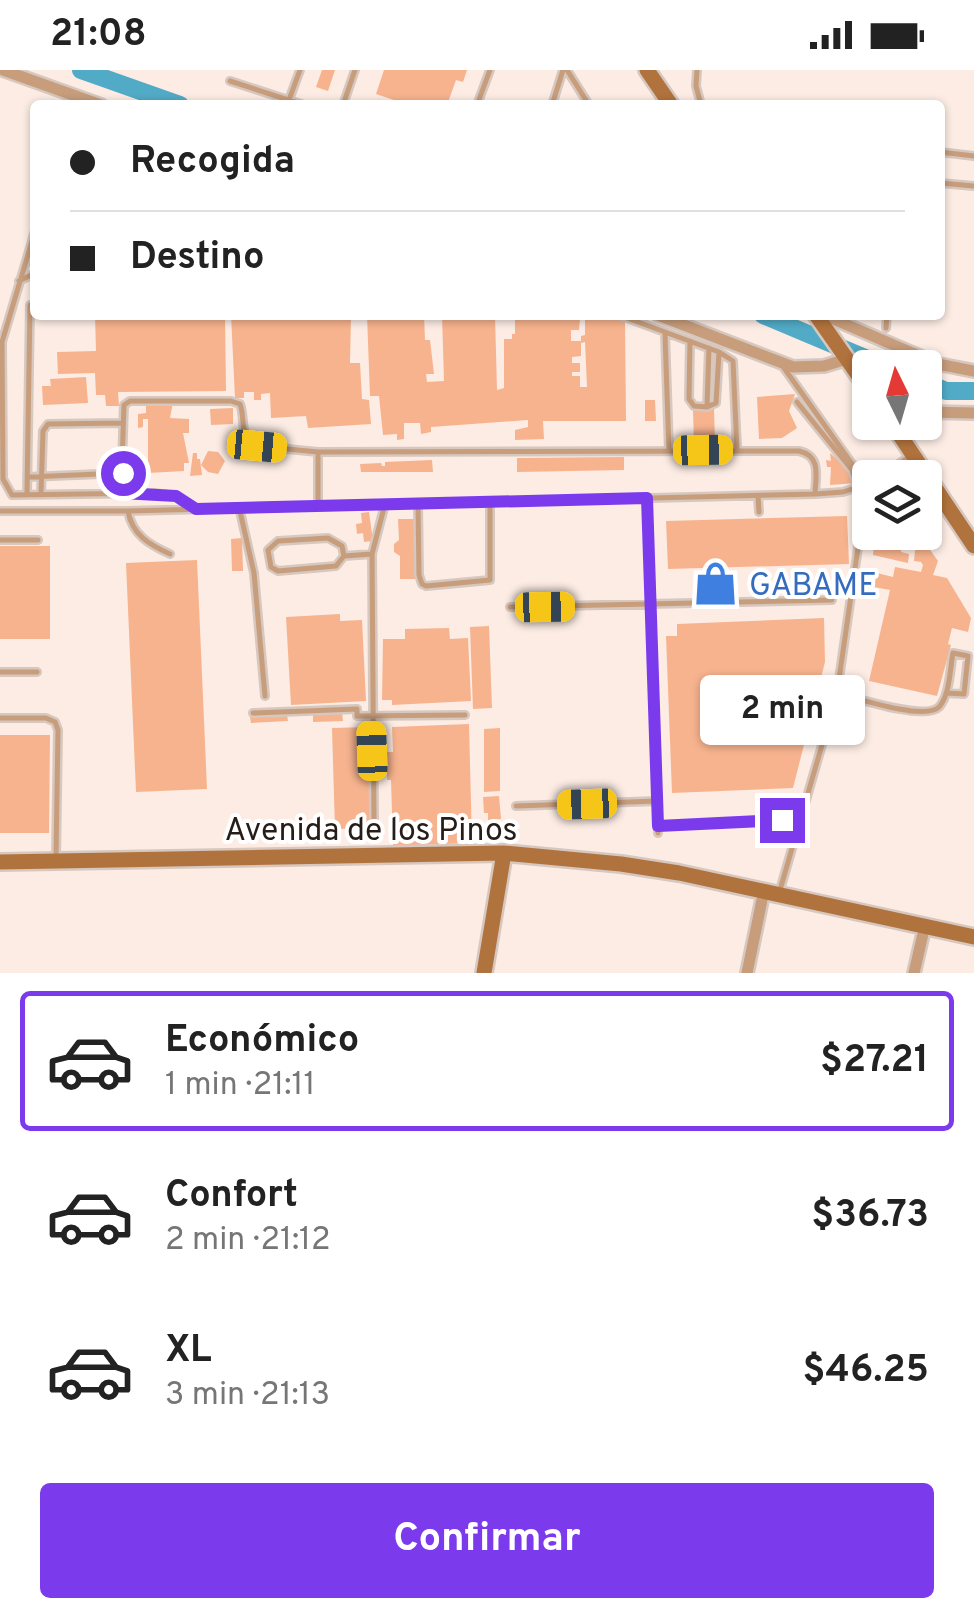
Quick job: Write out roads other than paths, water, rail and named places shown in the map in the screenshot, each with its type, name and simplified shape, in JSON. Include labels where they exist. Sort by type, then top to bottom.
[{"type":"street","points":[[3,70],[87,100]]},
{"type":"street","points":[[648,70],[669,100]]},
{"type":"street","points":[[670,320],[780,364],[806,368],[844,355]]},
{"type":"street","points":[[822,320],[852,366]]},
{"type":"street","points":[[828,320],[938,364],[974,370]]},
{"type":"street","points":[[942,412],[974,413]]},
{"type":"street","points":[[902,440],[974,546]]},
{"type":"street","points":[[484,973],[504,853]]},
{"type":"street","name":"Avenida de los Pinos","points":[[0,862],[504,853],[621,864],[772,892],[974,937]]},
{"type":"street","points":[[748,973],[772,892]]},
{"type":"street","points":[[914,973],[925,925]]},
{"type":"lane","points":[[230,81],[289,100],[300,70]]},
{"type":"lane","points":[[344,100],[355,70]]},
{"type":"lane","points":[[480,100],[490,70]]},
{"type":"lane","points":[[554,100],[565,70]]},
{"type":"lane","points":[[565,70],[586,100]]},
{"type":"lane","points":[[697,70],[700,100]]},
{"type":"lane","points":[[945,153],[974,156]]},
{"type":"lane","points":[[945,183],[974,186]]},
{"type":"lane","points":[[30,249],[1,359],[2,479],[12,495],[176,496],[196,509]]},
{"type":"lane","points":[[20,282],[30,277]]},
{"type":"lane","points":[[27,494],[30,305]]},
{"type":"lane","points":[[632,320],[710,348],[733,361],[737,450]]},
{"type":"lane","points":[[886,328],[887,320]]},
{"type":"lane","points":[[665,334],[669,451]]},
{"type":"lane","points":[[690,340],[688,400],[694,406],[708,407],[717,399],[719,352]]},
{"type":"lane","points":[[708,407],[710,348]]},
{"type":"lane","points":[[780,364],[852,462]]},
{"type":"lane","points":[[121,493],[124,404],[236,402],[242,409],[244,435],[250,444],[318,452],[737,450],[810,454],[816,469],[814,494]]},
{"type":"lane","points":[[797,402],[852,470]]},
{"type":"lane","points":[[41,494],[44,431],[48,424],[122,423]]},
{"type":"lane","points":[[318,452],[318,504]]},
{"type":"lane","points":[[906,460],[912,456]]},
{"type":"lane","points":[[28,477],[123,473]]},
{"type":"lane","points":[[0,511],[758,496],[852,489]]},
{"type":"lane","points":[[758,496],[759,512]]},
{"type":"lane","points":[[647,498],[658,829],[782,820]]},
{"type":"lane","points":[[418,503],[420,576],[426,586],[490,580],[490,502]]},
{"type":"lane","points":[[374,822],[372,554],[385,504]]},
{"type":"lane","points":[[240,507],[254,573],[264,696]]},
{"type":"lane","points":[[128,511],[138,534],[170,554]]},
{"type":"lane","points":[[344,556],[342,546],[328,538],[278,542],[268,550],[270,567],[278,571],[336,566],[344,556],[372,554]]},
{"type":"lane","points":[[0,540],[38,540]]},
{"type":"lane","points":[[772,892],[837,693],[858,550]]},
{"type":"lane","points":[[510,607],[832,600]]},
{"type":"lane","points":[[837,693],[917,712],[932,711],[940,706],[946,692],[953,653],[968,656],[964,694],[946,692]]},
{"type":"lane","points":[[0,672],[37,672]]},
{"type":"lane","points":[[253,712],[357,709],[357,716],[465,714]]},
{"type":"lane","points":[[0,718],[46,718],[55,722],[56,861]]},
{"type":"lane","points":[[516,806],[657,801]]},
{"type":"waterway","points":[[81,70],[166,100]]},
{"type":"waterway","points":[[775,320],[852,352]]},
{"type":"waterway","points":[[942,389],[974,391]]},
{"type":"place","name":"GABAME","points":[[716,584]]}]
